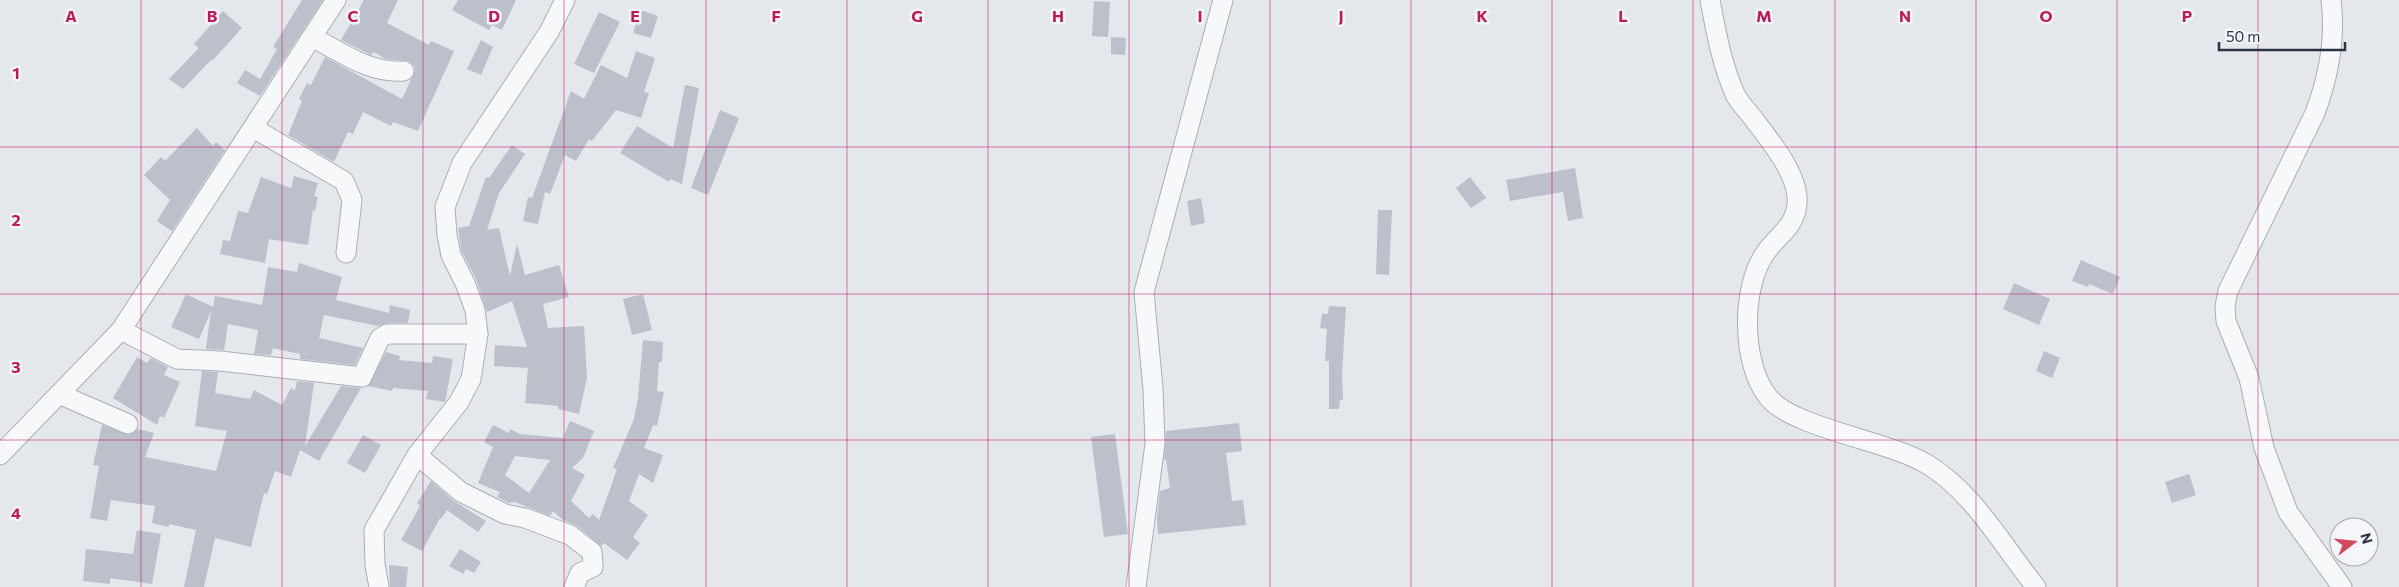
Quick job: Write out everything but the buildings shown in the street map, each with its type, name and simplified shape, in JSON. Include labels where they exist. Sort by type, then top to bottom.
[{"type":"street","points":[[0,455],[121,330],[336,0]]},
{"type":"street","points":[[379,587],[375,565],[374,530],[417,456],[459,402],[471,379],[478,334],[475,310],[465,283],[451,255],[446,235],[445,207],[462,163],[549,32],[565,0]]},
{"type":"street","points":[[1136,587],[1155,444],[1153,389],[1144,292],[1223,0]]},
{"type":"street","points":[[1710,0],[1722,55],[1736,97],[1789,170],[1797,204],[1793,222],[1766,252],[1755,274],[1748,318],[1748,347],[1757,378],[1768,397],[1783,409],[1812,423],[1897,450],[1926,464],[1957,488],[1996,532],[2036,587]]},
{"type":"street","points":[[2331,0],[2332,32],[2323,92],[2315,113],[2228,291],[2225,306],[2229,332],[2249,378],[2264,448],[2288,512],[2342,587]]},
{"type":"street","points":[[312,37],[371,67],[389,72],[404,71]]},
{"type":"street","points":[[254,128],[344,180],[352,200],[346,253]]},
{"type":"street","points":[[121,330],[177,359],[220,361],[362,377],[380,338],[387,334],[478,334]]},
{"type":"street","points":[[59,394],[128,424]]},
{"type":"street","points":[[417,456],[461,492],[505,514],[526,518],[570,535],[592,552],[593,567],[580,572],[574,587]]}]
